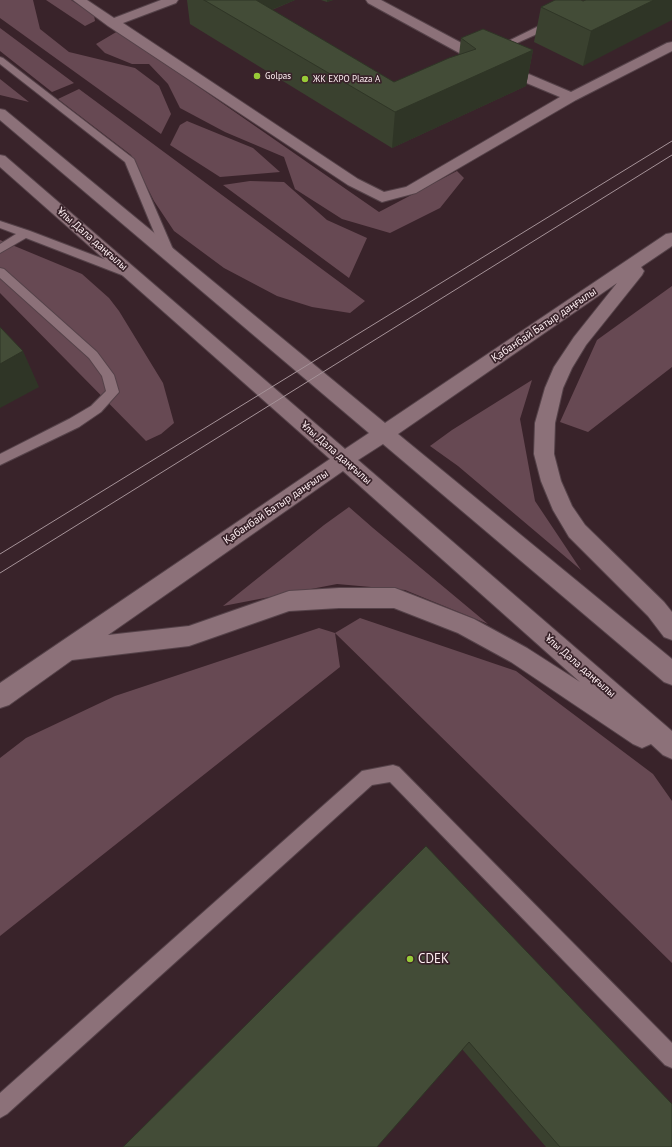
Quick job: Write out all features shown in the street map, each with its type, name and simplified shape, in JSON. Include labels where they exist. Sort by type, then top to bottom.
[{"type":"main road","points":[[79,0],[353,182],[382,197],[411,190],[571,97],[672,46]]},
{"type":"main road","points":[[112,23],[172,0]]},
{"type":"main road","points":[[372,0],[479,58],[571,97]]},
{"type":"main road","points":[[0,113],[672,674]]},
{"type":"main road","name":"Ұлы Дала даңғылы","points":[[0,159],[672,747]]},
{"type":"main road","name":"Қабанбай Батыр даңғылы","points":[[0,697],[344,460],[672,238]]},
{"type":"main road","points":[[648,254],[580,341],[563,367],[554,388],[545,423],[544,454],[551,481],[563,510],[577,531],[656,609],[672,630]]},
{"type":"main road","points":[[66,651],[189,636],[289,602],[338,598],[395,598],[466,626],[506,648],[672,755]]},
{"type":"lane","points":[[479,58],[548,24],[563,23]]},
{"type":"lane","points":[[0,60],[130,161],[169,254]]},
{"type":"lane","points":[[0,224],[131,274]]},
{"type":"lane","points":[[0,249],[26,233]]},
{"type":"lane","points":[[0,272],[93,355],[108,375],[113,392],[96,409],[74,423],[0,460]]},
{"type":"lane","points":[[0,1107],[368,777],[393,773],[672,1058]]},
{"type":"shaded area","points":[[0,0],[33,0],[40,29],[69,52],[135,68],[159,86],[171,114],[161,134],[0,18]]},
{"type":"shaded area","points":[[46,0],[71,0],[94,15],[95,21],[85,26]]},
{"type":"shaded area","points":[[0,28],[74,83],[52,92],[0,51]]},
{"type":"shaded area","points":[[118,31],[379,212],[457,171],[464,178],[440,208],[390,233],[342,219],[295,189],[284,157],[225,132],[180,108],[168,84],[149,64],[132,64],[105,53],[96,44]]},
{"type":"shaded area","points":[[0,79],[29,102],[0,95]]},
{"type":"shaded area","points":[[79,89],[365,301],[350,313],[312,307],[277,296],[224,268],[174,231],[154,201],[131,155],[58,99]]},
{"type":"shaded area","points":[[187,121],[253,148],[280,172],[220,177],[170,145],[180,125]]},
{"type":"shaded area","points":[[250,181],[284,182],[327,220],[367,238],[349,278],[223,185]]},
{"type":"shaded area","points":[[0,240],[82,274],[109,298],[119,311],[163,383],[174,423],[161,434],[146,441],[0,293]]},
{"type":"shaded area","points":[[672,286],[672,367],[588,432],[560,422],[597,340]]},
{"type":"shaded area","points":[[532,380],[520,419],[535,501],[581,570],[458,466],[430,446],[452,430]]},
{"type":"shaded area","points":[[349,507],[488,624],[405,590],[337,584],[223,606],[324,525]]},
{"type":"shaded area","points":[[360,618],[516,671],[653,774],[672,801],[672,963],[335,633]]},
{"type":"shaded area","points":[[319,628],[335,633],[340,667],[0,936],[0,758],[26,738],[115,696]]},
{"type":"building","points":[[204,0],[256,0],[394,82],[449,58],[476,49],[461,38],[483,29],[533,50],[395,112]]},
{"type":"building","points":[[555,0],[654,0],[591,31],[541,7]]},
{"type":"building","points":[[0,327],[23,351],[0,364]]},
{"type":"building","points":[[426,846],[672,1104],[672,1147],[560,1147],[469,1042],[377,1147],[123,1147]]},
{"type":"tram line","points":[[0,554],[672,141]]},
{"type":"tram line","points":[[0,573],[672,155]]},
{"type":"place","name":"Golpas","points":[[257,76]]},
{"type":"place","name":"ЖК EXPO Plaza A","points":[[305,79]]},
{"type":"place","name":"CDEK","points":[[410,959]]}]
